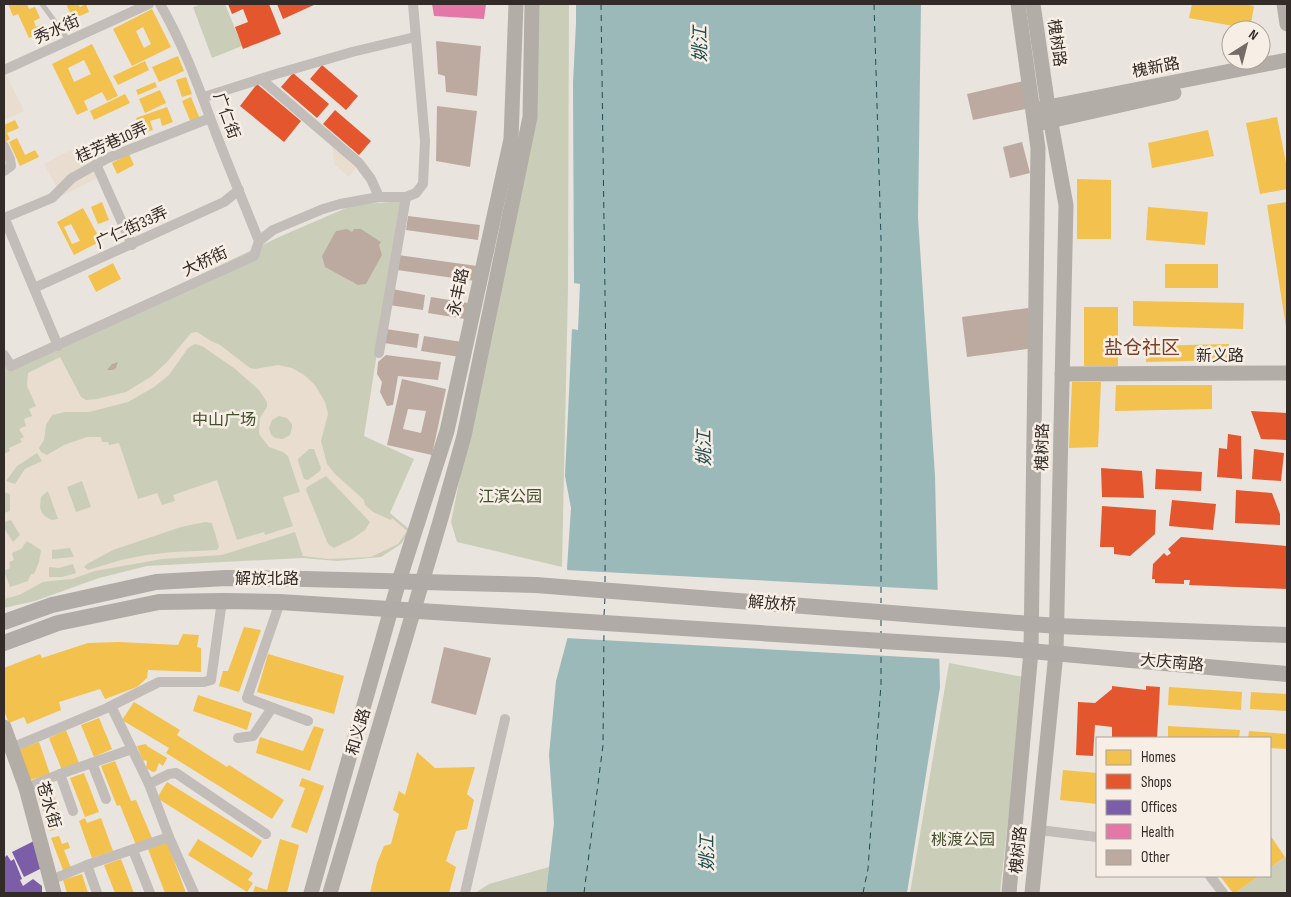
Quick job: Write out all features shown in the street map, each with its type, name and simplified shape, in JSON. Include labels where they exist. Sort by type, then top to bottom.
[{"type":"main road","name":"永丰路","points":[[399,581],[447,431],[511,139],[516,4]]},
{"type":"main road","name":"永丰路","points":[[422,582],[464,436],[530,117],[532,4]]},
{"type":"main road","name":"槐树路","points":[[1009,893],[1031,651],[1038,148],[1018,4]]},
{"type":"main road","name":"槐树路","points":[[1032,893],[1056,653],[1066,205],[1049,114],[1033,4]]},
{"type":"main road","points":[[1284,4],[1287,24]]},
{"type":"main road","name":"槐新路","points":[[1033,118],[1287,60]]},
{"type":"main road","name":"槐新路","points":[[1049,114],[1287,68]]},
{"type":"main road","name":"新义路","points":[[1062,374],[1287,373]]},
{"type":"main road","name":"解放北路","points":[[4,622],[52,605],[156,582],[226,578],[536,585]]},
{"type":"main road","name":"和义路","points":[[311,893],[399,581]]},
{"type":"main road","name":"和义路","points":[[330,893],[422,582]]},
{"type":"main road","name":"解放桥","points":[[536,585],[1031,624]]},
{"type":"main road","name":"解放北路","points":[[4,643],[58,623],[159,602],[280,602],[535,617]]},
{"type":"main road","name":"解放桥","points":[[535,617],[1031,651]]},
{"type":"main road","name":"大庆南路","points":[[1031,624],[1287,635]]},
{"type":"main road","name":"大庆南路","points":[[1031,651],[1287,674]]},
{"type":"main road","name":"苍水街","points":[[4,727],[26,788],[53,886]]},
{"type":"street","name":"秀水街","points":[[4,70],[149,4]]},
{"type":"street","name":"广仁街","points":[[160,4],[176,31],[204,97],[210,118],[259,241]]},
{"type":"street","points":[[379,353],[406,197],[416,193],[423,184],[425,141],[413,4]]},
{"type":"street","points":[[204,97],[261,78],[352,52],[415,37]]},
{"type":"street","points":[[261,78],[359,163],[376,187],[379,197]]},
{"type":"street","name":"桂芳巷10弄","points":[[4,218],[52,198],[72,178],[96,164],[210,118]]},
{"type":"street","points":[[4,146],[11,166],[4,171]]},
{"type":"street","points":[[96,164],[132,245]]},
{"type":"street","name":"广仁街33弄","points":[[34,288],[224,202],[239,190]]},
{"type":"street","name":"大桥街","points":[[4,355],[11,366],[58,346],[254,256],[259,241],[273,230],[323,209],[379,197],[406,197]]},
{"type":"street","points":[[4,218],[58,346]]},
{"type":"street","points":[[11,748],[111,706],[159,682],[204,682],[211,680],[222,601]]},
{"type":"street","points":[[280,602],[247,698],[308,721]]},
{"type":"street","points":[[111,706],[149,784],[169,838],[194,893]]},
{"type":"street","points":[[238,738],[253,736],[272,708]]},
{"type":"street","points":[[465,893],[505,719]]},
{"type":"street","points":[[26,788],[132,749]]},
{"type":"street","points":[[92,763],[106,798]]},
{"type":"street","points":[[60,774],[73,811]]},
{"type":"street","points":[[149,784],[169,774],[176,774],[266,834]]},
{"type":"street","points":[[1039,830],[1096,837]]},
{"type":"street","points":[[53,886],[87,865],[169,838]]},
{"type":"street","points":[[133,850],[150,893]]},
{"type":"street","points":[[87,865],[97,893]]},
{"type":"street","points":[[1211,877],[1223,893]]},
{"type":"lane","points":[[42,4],[69,42]]},
{"type":"green space","points":[[202,4],[225,4],[242,46],[212,58],[193,7]]},
{"type":"green space","name":"江滨公园","points":[[533,4],[569,4],[568,289],[562,567],[457,542],[451,522],[529,134]]},
{"type":"green space","name":"中山广场","points":[[401,201],[364,436],[414,459],[390,513],[410,530],[401,544],[381,557],[337,561],[302,558],[147,566],[99,578],[35,601],[4,608],[4,352],[12,365],[279,237],[353,205]]},
{"type":"green space","name":"桃渡公园","points":[[949,663],[1024,677],[1000,893],[910,893]]},
{"type":"green space","points":[[1287,856],[1287,893],[1235,893],[1258,877],[1271,877],[1271,867]]},
{"type":"green space","points":[[549,867],[546,893],[475,893],[489,884]]},
{"type":"shaded area","points":[[6,75],[24,111],[4,120],[4,76]]},
{"type":"shaded area","points":[[332,143],[361,160],[349,177],[334,164]]},
{"type":"shaded area","points":[[82,144],[99,177],[62,196],[44,164]]},
{"type":"shaded area","points":[[197,332],[220,345],[250,368],[255,369],[278,365],[292,368],[304,375],[315,385],[325,402],[328,414],[321,441],[327,464],[335,474],[364,500],[365,505],[373,512],[391,520],[392,518],[407,531],[398,544],[371,557],[328,559],[303,556],[295,532],[222,555],[162,559],[95,571],[72,579],[43,582],[19,595],[4,599],[4,571],[4,528],[13,542],[20,535],[11,520],[4,522],[4,513],[10,511],[10,494],[4,492],[4,454],[10,451],[9,448],[22,442],[20,439],[24,437],[19,429],[26,426],[24,419],[32,416],[29,409],[36,406],[27,386],[28,373],[60,357],[81,397],[86,400],[126,392],[152,376],[167,362],[191,333]],"holes":[[[195,344],[202,346],[234,368],[259,390],[267,402],[267,407],[260,418],[259,434],[269,447],[288,456],[300,492],[283,497],[293,526],[265,535],[264,532],[237,540],[217,480],[173,495],[175,501],[162,505],[157,493],[138,499],[119,443],[109,445],[108,442],[102,442],[101,437],[87,437],[64,445],[47,455],[41,452],[39,448],[44,440],[46,425],[52,415],[65,412],[89,412],[128,402],[154,387],[169,375],[188,348]],[[279,416],[287,418],[292,424],[290,435],[283,439],[275,438],[271,435],[269,428],[272,420]],[[309,449],[314,449],[321,468],[320,471],[308,480],[304,479],[298,461]],[[37,453],[42,461],[25,469],[15,484],[6,481],[17,466]],[[326,476],[370,522],[365,530],[352,539],[334,548],[328,544],[306,490],[307,487]],[[82,481],[91,507],[76,512],[67,487]],[[48,491],[58,519],[52,520],[46,517],[40,507],[41,497]],[[205,522],[212,523],[219,547],[217,550],[146,555],[88,570],[84,567],[113,550],[181,527]],[[27,541],[41,550],[34,574],[31,574],[28,581],[10,587],[4,571],[10,568],[9,562],[14,560],[12,553],[21,549]],[[70,548],[74,557],[52,559],[52,550]],[[73,564],[76,573],[62,577],[49,577],[49,567],[59,568]]]},
{"type":"water","name":"姚江","points":[[576,4],[921,4],[918,218],[935,476],[940,687],[907,893],[546,893],[554,823],[549,755],[556,681],[572,621],[567,568],[571,508],[565,476],[572,329],[578,330],[580,284],[574,283],[573,83]]},
{"type":"pier","points":[[565,570],[940,590],[942,659],[565,638],[570,621]]},
{"type":"building: Homes","points":[[8,4],[27,4],[29,9],[35,7],[40,18],[34,21],[36,27],[42,24],[45,31],[29,38],[18,14],[13,16]]},
{"type":"building: Homes","points":[[66,4],[78,4],[80,7],[86,4],[89,12],[73,19]]},
{"type":"building: Homes","points":[[1192,4],[1242,4],[1254,6],[1252,20],[1221,20],[1221,24],[1189,18]]},
{"type":"building: Homes","points":[[152,9],[171,47],[132,66],[113,29]],"holes":[[[143,27],[151,44],[144,48],[136,31]]]},
{"type":"building: Homes","points":[[92,44],[118,96],[107,101],[102,92],[84,101],[88,110],[77,115],[52,64]],"holes":[[[84,60],[91,74],[74,82],[68,68]]]},
{"type":"building: Homes","points":[[178,56],[184,71],[159,82],[152,67]]},
{"type":"building: Homes","points":[[145,61],[149,70],[118,85],[113,76]]},
{"type":"building: Homes","points":[[186,77],[192,94],[182,97],[176,80]]},
{"type":"building: Homes","points":[[155,82],[157,87],[138,95],[136,90]]},
{"type":"building: Homes","points":[[160,90],[166,103],[145,113],[139,99]]},
{"type":"building: Homes","points":[[125,94],[130,103],[94,120],[90,111]]},
{"type":"building: Homes","points":[[191,97],[200,119],[191,123],[182,101]]},
{"type":"building: Homes","points":[[167,107],[173,122],[162,126],[160,118],[150,121],[153,130],[142,133],[136,118]]},
{"type":"building: Homes","points":[[1277,117],[1287,168],[1287,189],[1260,194],[1246,123]]},
{"type":"building: Homes","points":[[15,120],[19,128],[7,133],[10,139],[4,143],[4,125]]},
{"type":"building: Homes","points":[[1208,130],[1214,156],[1152,168],[1148,143]]},
{"type":"building: Homes","points":[[17,138],[25,155],[35,150],[39,157],[20,166],[9,142]]},
{"type":"building: Homes","points":[[129,154],[134,165],[117,174],[112,163]]},
{"type":"building: Homes","points":[[1077,179],[1111,180],[1111,239],[1077,239]]},
{"type":"building: Homes","points":[[102,202],[109,220],[98,224],[91,207]]},
{"type":"building: Homes","points":[[1287,202],[1287,327],[1286,327],[1267,205]]},
{"type":"building: Homes","points":[[1148,207],[1208,212],[1205,245],[1146,240]]},
{"type":"building: Homes","points":[[83,208],[101,241],[74,255],[57,222]],"holes":[[[71,224],[80,241],[72,244],[64,227]]]},
{"type":"building: Homes","points":[[113,263],[121,279],[96,292],[88,276]]},
{"type":"building: Homes","points":[[1165,264],[1218,264],[1218,288],[1165,288]]},
{"type":"building: Homes","points":[[1133,301],[1244,303],[1243,329],[1133,326]]},
{"type":"building: Homes","points":[[1084,307],[1118,307],[1118,366],[1084,366]]},
{"type":"building: Homes","points":[[1229,344],[1229,360],[1146,362],[1146,346]]},
{"type":"building: Homes","points":[[1072,382],[1101,382],[1098,447],[1069,448]]},
{"type":"building: Homes","points":[[1116,385],[1212,385],[1212,409],[1115,411]]},
{"type":"building: Homes","points":[[244,627],[261,630],[239,692],[219,686],[223,671],[228,671]]},
{"type":"building: Homes","points":[[183,634],[199,635],[197,647],[201,648],[201,672],[148,670],[147,678],[137,687],[105,699],[100,689],[59,702],[61,710],[27,724],[24,717],[9,723],[4,711],[4,668],[40,654],[42,658],[88,643],[119,642],[178,645]]},
{"type":"building: Homes","points":[[268,654],[344,676],[334,714],[257,692]]},
{"type":"building: Homes","points":[[1169,687],[1242,692],[1241,710],[1168,705]]},
{"type":"building: Homes","points":[[1251,692],[1287,694],[1287,711],[1250,709]]},
{"type":"building: Homes","points":[[198,695],[252,713],[247,730],[193,711]]},
{"type":"building: Homes","points":[[134,702],[180,730],[177,735],[284,800],[272,819],[166,753],[169,748],[122,720]]},
{"type":"building: Homes","points":[[99,718],[112,749],[94,757],[81,725]]},
{"type":"building: Homes","points":[[314,726],[324,729],[310,771],[256,753],[260,737],[303,751]]},
{"type":"building: Homes","points":[[1168,726],[1240,730],[1239,737],[1168,737]]},
{"type":"building: Homes","points":[[66,730],[79,763],[62,770],[49,738]]},
{"type":"building: Homes","points":[[1249,731],[1287,734],[1287,749],[1271,748],[1271,737],[1248,737]]},
{"type":"building: Homes","points":[[39,742],[50,774],[27,781],[17,750]]},
{"type":"building: Homes","points":[[146,744],[167,758],[163,766],[159,763],[156,771],[153,772],[146,768],[147,762],[146,760],[143,761],[137,746]]},
{"type":"building: Homes","points":[[417,752],[435,768],[475,767],[467,794],[474,800],[467,829],[456,831],[446,861],[456,867],[449,893],[370,893],[377,863],[384,846],[391,844],[399,814],[393,810],[399,791],[405,795]]},
{"type":"building: Homes","points":[[115,761],[131,801],[136,800],[152,838],[136,845],[120,805],[117,806],[101,766]]},
{"type":"building: Homes","points":[[1063,770],[1096,773],[1096,804],[1060,800]]},
{"type":"building: Homes","points":[[84,773],[99,812],[85,817],[70,778]]},
{"type":"building: Homes","points":[[302,778],[324,786],[307,833],[291,827],[305,788],[299,786]]},
{"type":"building: Homes","points":[[167,782],[262,841],[252,858],[157,798]]},
{"type":"building: Homes","points":[[50,785],[64,826],[50,831],[36,790]]},
{"type":"building: Homes","points":[[85,818],[87,823],[101,818],[113,851],[92,858],[79,821]]},
{"type":"building: Homes","points":[[59,836],[62,844],[68,842],[70,848],[64,850],[71,868],[63,870],[51,838]]},
{"type":"building: Homes","points":[[1271,836],[1285,857],[1271,867]]},
{"type":"building: Homes","points":[[198,839],[253,873],[248,880],[253,883],[247,892],[188,855]]},
{"type":"building: Homes","points":[[280,839],[299,845],[287,893],[253,893],[255,886],[267,890]]},
{"type":"building: Homes","points":[[167,842],[186,893],[165,893],[148,849]]},
{"type":"building: Homes","points":[[121,859],[134,893],[115,893],[104,865]]},
{"type":"building: Homes","points":[[82,874],[88,893],[67,893],[63,880]]},
{"type":"building: Homes","points":[[1221,877],[1258,877],[1235,893]]},
{"type":"building: Shops","points":[[228,4],[269,4],[281,34],[243,49],[235,27],[248,22],[243,9],[232,14]]},
{"type":"building: Shops","points":[[277,4],[316,4],[283,19]]},
{"type":"building: Shops","points":[[322,65],[358,96],[346,110],[310,79]]},
{"type":"building: Shops","points":[[293,73],[329,104],[317,118],[281,87]]},
{"type":"building: Shops","points":[[257,84],[301,121],[284,142],[240,106]]},
{"type":"building: Shops","points":[[335,110],[371,141],[359,155],[323,124]]},
{"type":"building: Shops","points":[[1251,411],[1287,413],[1286,440],[1261,439]]},
{"type":"building: Shops","points":[[1228,434],[1241,436],[1242,479],[1217,477],[1219,448],[1227,449]]},
{"type":"building: Shops","points":[[1254,449],[1284,453],[1281,481],[1252,479]]},
{"type":"building: Shops","points":[[1101,468],[1142,471],[1144,498],[1102,497]]},
{"type":"building: Shops","points":[[1156,469],[1202,472],[1201,491],[1155,489]]},
{"type":"building: Shops","points":[[1236,490],[1272,493],[1280,514],[1280,525],[1235,523]]},
{"type":"building: Shops","points":[[1172,500],[1216,504],[1213,530],[1169,526]]},
{"type":"building: Shops","points":[[1102,506],[1156,510],[1155,534],[1130,556],[1114,554],[1114,547],[1100,547]]},
{"type":"building: Shops","points":[[1181,537],[1287,546],[1287,589],[1189,585],[1190,580],[1184,580],[1184,584],[1155,583],[1155,579],[1152,579],[1153,564],[1164,553],[1167,556],[1171,553],[1168,549]]},
{"type":"building: Shops","points":[[1112,686],[1146,690],[1146,686],[1160,687],[1157,737],[1112,737],[1112,727],[1095,725],[1093,756],[1076,755],[1078,702],[1095,703],[1112,689]]},
{"type":"building: Offices","points":[[34,841],[44,867],[24,877],[12,852]]},
{"type":"building: Offices","points":[[7,855],[11,861],[14,859],[23,886],[33,879],[42,886],[42,893],[4,893],[4,858]]},
{"type":"building: Health","points":[[432,4],[486,4],[484,19],[434,16]]},
{"type":"building: Other","points":[[436,41],[481,46],[477,96],[446,92],[445,76],[438,74]]},
{"type":"building: Other","points":[[1024,81],[1030,108],[973,120],[967,94]]},
{"type":"building: Other","points":[[437,106],[477,111],[470,167],[436,161]]},
{"type":"building: Other","points":[[1022,142],[1030,173],[1010,178],[1003,147]]},
{"type":"building: Other","points":[[408,216],[480,225],[478,240],[406,230]]},
{"type":"building: Other","points":[[347,229],[352,232],[354,229],[361,229],[381,242],[379,245],[382,255],[366,284],[358,285],[325,267],[322,256],[336,231]]},
{"type":"building: Other","points":[[398,255],[477,266],[475,281],[397,270]]},
{"type":"building: Other","points":[[392,289],[425,295],[423,310],[389,305]]},
{"type":"building: Other","points":[[431,297],[468,303],[465,319],[428,313]]},
{"type":"building: Other","points":[[1028,308],[1034,348],[967,357],[962,317]]},
{"type":"building: Other","points":[[386,329],[419,334],[417,348],[384,343]]},
{"type":"building: Other","points":[[424,336],[462,342],[460,357],[421,351]]},
{"type":"building: Other","points":[[386,355],[441,362],[438,380],[398,376],[393,405],[387,406],[380,392],[382,382],[377,374],[378,362]]},
{"type":"building: Other","points":[[118,362],[116,368],[107,370],[112,364]]},
{"type":"building: Other","points":[[402,379],[446,389],[432,455],[387,445]],"holes":[[[408,409],[426,411],[421,433],[403,429]]]},
{"type":"building: Other","points":[[444,647],[491,658],[476,715],[431,703]]},
{"type":"ferry route","points":[[601,4],[606,365],[605,583]]},
{"type":"ferry route","points":[[874,4],[881,239],[881,603]]},
{"type":"ferry route","points":[[604,615],[605,597]]},
{"type":"ferry route","points":[[881,620],[881,633]]},
{"type":"ferry route","points":[[584,893],[603,745],[604,629]]},
{"type":"ferry route","points":[[863,893],[868,869],[881,684],[881,647]]},
{"type":"district","name":"盐仓社区","points":[[1142,348]]}]
